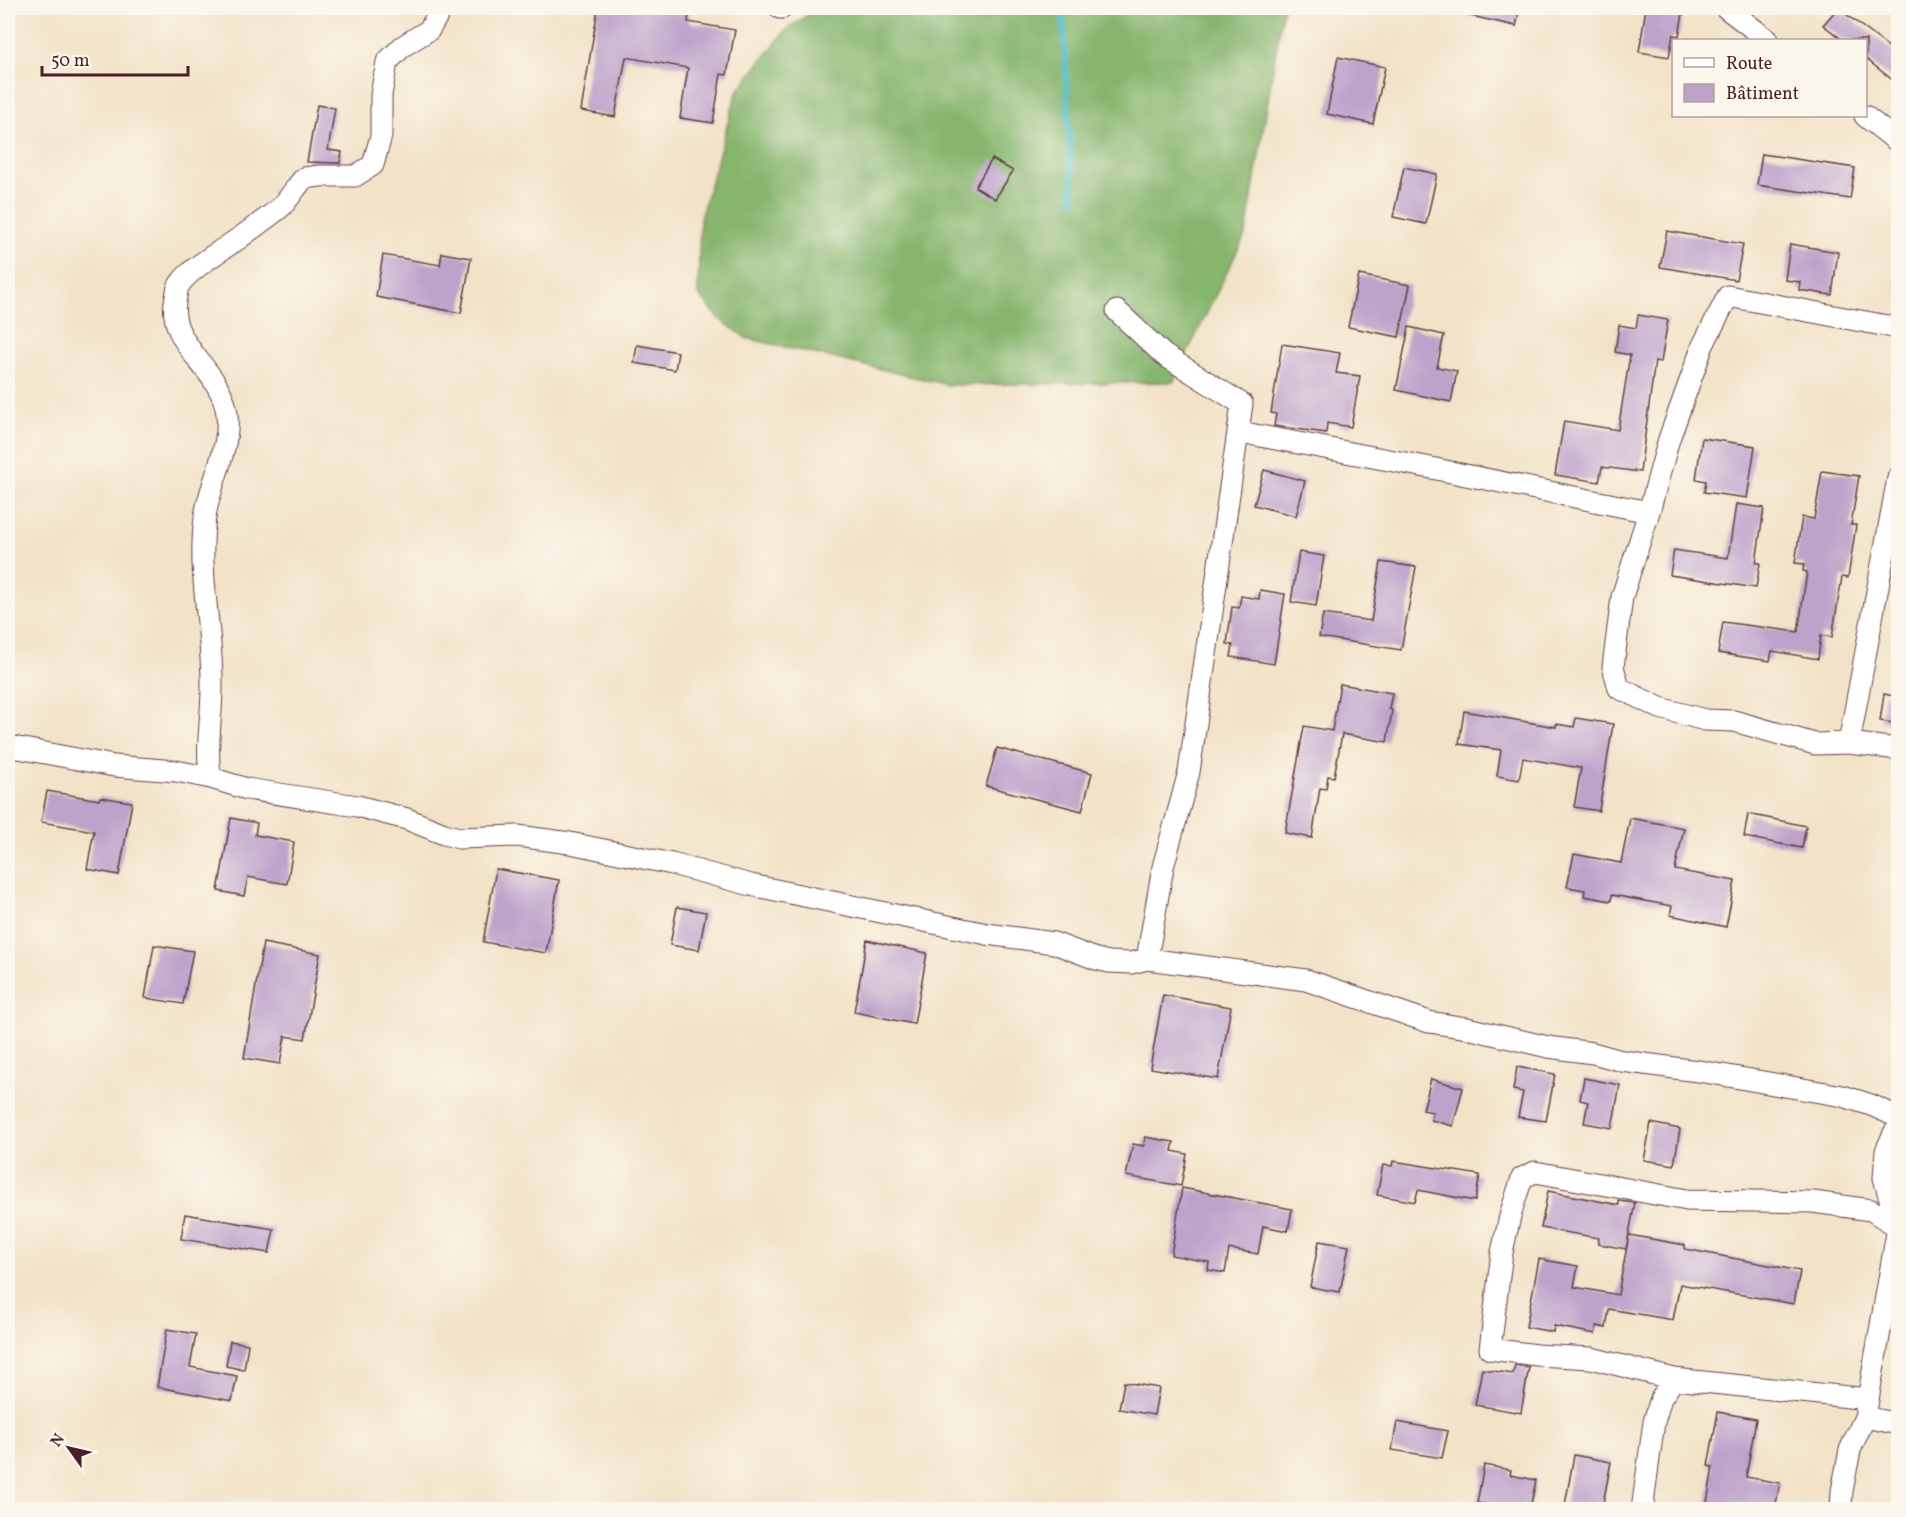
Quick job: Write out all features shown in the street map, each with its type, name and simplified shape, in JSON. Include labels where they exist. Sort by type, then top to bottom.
[{"type":"street","points":[[211,778],[207,759],[212,687],[203,585],[204,537],[206,511],[224,448],[226,406],[218,386],[181,337],[176,326],[174,304],[179,284],[204,261],[282,206],[304,178],[355,176],[373,165],[381,136],[381,95],[387,62],[403,46],[429,30],[442,8]]},
{"type":"street","points":[[1726,8],[1767,39]]},
{"type":"street","points":[[1866,117],[1899,142]]},
{"type":"street","points":[[1899,328],[1728,296],[1703,345],[1669,439],[1622,597],[1613,667],[1619,688],[1660,708],[1705,720],[1734,721],[1815,744],[1849,743],[1899,750]]},
{"type":"street","points":[[1118,311],[1164,355],[1242,404],[1189,772],[1163,867],[1147,959]]},
{"type":"street","points":[[1239,432],[1426,466],[1649,512]]},
{"type":"street","points":[[1849,743],[1899,478]]},
{"type":"street","points":[[8,746],[114,766],[176,771],[211,778],[247,789],[357,806],[407,819],[459,838],[518,836],[570,843],[672,864],[751,885],[924,921],[987,934],[1054,943],[1096,959],[1131,963],[1147,959],[1306,980],[1429,1022],[1467,1028],[1548,1047],[1593,1053],[1622,1061],[1705,1072],[1843,1096],[1899,1117]]},
{"type":"street","points":[[1841,1509],[1850,1450],[1866,1408],[1898,1227],[1884,1178],[1886,1151],[1894,1133],[1899,1129]]},
{"type":"street","points":[[1898,1227],[1871,1210],[1813,1202],[1687,1200],[1535,1172],[1522,1178],[1511,1212],[1502,1252],[1490,1348],[1537,1355],[1591,1358],[1674,1379],[1866,1408],[1899,1424]]},
{"type":"street","points":[[1642,1509],[1654,1422],[1661,1398],[1674,1379]]},
{"type":"green space","points":[[818,8],[1283,8],[1246,233],[1173,382],[949,385],[746,338],[720,319],[698,294],[700,219],[737,92],[786,30]]},
{"type":"building","points":[[598,8],[653,8],[689,14],[688,22],[735,30],[727,75],[721,74],[713,123],[680,118],[688,68],[626,57],[615,117],[581,111]]},
{"type":"building","points":[[1463,8],[1520,8],[1516,26],[1462,14]]},
{"type":"building","points":[[1646,8],[1684,8],[1679,36],[1673,35],[1669,57],[1639,52]]},
{"type":"building","points":[[1838,8],[1899,55],[1899,85],[1867,60],[1867,39],[1842,39],[1823,25]]},
{"type":"building","points":[[1338,57],[1385,67],[1373,124],[1327,114]]},
{"type":"building","points":[[317,105],[335,108],[328,150],[342,152],[340,163],[307,162]]},
{"type":"building","points":[[1762,154],[1855,168],[1850,199],[1757,185]]},
{"type":"building","points":[[992,159],[1013,171],[995,199],[975,187]]},
{"type":"building","points":[[1404,167],[1437,174],[1426,224],[1393,217]]},
{"type":"building","points":[[1667,231],[1743,244],[1736,280],[1660,267]]},
{"type":"building","points":[[1790,244],[1838,252],[1832,295],[1799,290],[1800,282],[1785,280]]},
{"type":"building","points":[[442,253],[471,258],[461,313],[376,297],[383,255],[440,265]]},
{"type":"building","points":[[1359,275],[1410,285],[1399,337],[1348,327]]},
{"type":"building","points":[[1638,315],[1668,320],[1661,362],[1655,361],[1640,472],[1602,467],[1599,482],[1555,475],[1564,421],[1618,430],[1630,355],[1615,352],[1619,325],[1636,328]]},
{"type":"building","points":[[1409,327],[1444,335],[1437,367],[1457,371],[1451,402],[1396,390]]},
{"type":"building","points":[[1282,344],[1340,353],[1336,373],[1360,376],[1351,427],[1327,423],[1326,433],[1274,426],[1276,414],[1271,413]]},
{"type":"building","points":[[637,345],[678,352],[675,370],[634,363]]},
{"type":"building","points":[[1702,438],[1755,446],[1747,498],[1704,492],[1706,481],[1696,479]]},
{"type":"building","points":[[1264,470],[1305,481],[1296,516],[1254,505]]},
{"type":"building","points":[[1822,471],[1859,476],[1851,525],[1856,525],[1848,578],[1842,577],[1832,637],[1821,635],[1818,659],[1772,651],[1770,661],[1718,653],[1723,622],[1798,632],[1807,572],[1803,571],[1804,564],[1795,563],[1802,517],[1814,519]]},
{"type":"building","points":[[1736,504],[1764,508],[1756,563],[1760,563],[1756,588],[1670,575],[1674,550],[1728,558]]},
{"type":"building","points":[[1299,552],[1324,556],[1316,606],[1291,602]]},
{"type":"building","points":[[1381,562],[1416,567],[1401,650],[1319,637],[1323,614],[1371,621]]},
{"type":"building","points":[[1260,590],[1285,594],[1274,664],[1231,657],[1233,645],[1227,644],[1232,607],[1239,608],[1241,596],[1259,599]]},
{"type":"building","points":[[1340,684],[1392,693],[1387,742],[1342,734],[1334,777],[1328,776],[1326,789],[1320,788],[1312,838],[1285,833],[1304,726],[1332,731]]},
{"type":"building","points":[[1884,694],[1899,697],[1899,724],[1880,721]]},
{"type":"building","points":[[1464,711],[1556,727],[1556,724],[1574,727],[1576,718],[1613,724],[1599,811],[1574,807],[1581,768],[1523,758],[1519,780],[1497,776],[1501,750],[1459,744]]},
{"type":"building","points":[[997,748],[1092,773],[1082,811],[986,786]]},
{"type":"building","points":[[47,791],[99,800],[100,797],[132,802],[119,875],[87,869],[94,831],[41,822]]},
{"type":"building","points":[[1748,814],[1806,826],[1802,848],[1744,837]]},
{"type":"building","points":[[231,818],[257,823],[255,835],[294,842],[287,884],[248,877],[244,896],[218,891]]},
{"type":"building","points":[[1630,818],[1684,828],[1675,870],[1735,881],[1726,927],[1670,915],[1672,906],[1612,895],[1611,901],[1584,896],[1585,890],[1567,887],[1574,854],[1621,863]]},
{"type":"building","points":[[496,869],[559,880],[546,953],[483,942]]},
{"type":"building","points":[[677,907],[706,912],[699,950],[670,945]]},
{"type":"building","points":[[867,940],[927,953],[914,1024],[854,1012]]},
{"type":"building","points":[[263,943],[320,954],[305,1039],[285,1036],[280,1064],[244,1058]]},
{"type":"building","points":[[154,945],[193,951],[183,1004],[145,998]]},
{"type":"building","points":[[1163,995],[1231,1007],[1218,1079],[1150,1068]]},
{"type":"building","points":[[1517,1067],[1555,1074],[1546,1121],[1518,1117],[1523,1092],[1513,1090]]},
{"type":"building","points":[[1584,1078],[1620,1085],[1612,1128],[1584,1123],[1588,1102],[1580,1100]]},
{"type":"building","points":[[1431,1079],[1463,1088],[1453,1126],[1431,1120],[1433,1112],[1423,1110]]},
{"type":"building","points":[[1651,1123],[1680,1129],[1674,1165],[1644,1160]]},
{"type":"building","points":[[1145,1137],[1174,1142],[1172,1151],[1187,1154],[1181,1186],[1126,1176],[1133,1144],[1144,1146]]},
{"type":"building","points":[[1393,1161],[1480,1175],[1475,1201],[1418,1190],[1415,1202],[1377,1195],[1383,1165],[1392,1166]]},
{"type":"building","points":[[1182,1188],[1292,1209],[1288,1231],[1263,1226],[1258,1254],[1229,1249],[1225,1273],[1208,1270],[1209,1262],[1171,1255]]},
{"type":"building","points":[[1548,1191],[1619,1205],[1619,1201],[1635,1203],[1626,1249],[1598,1244],[1599,1238],[1541,1228]]},
{"type":"building","points":[[185,1214],[274,1229],[269,1253],[181,1239]]},
{"type":"building","points":[[1629,1235],[1685,1245],[1685,1249],[1800,1271],[1794,1304],[1680,1284],[1673,1320],[1609,1309],[1606,1328],[1597,1326],[1595,1334],[1554,1326],[1553,1332],[1526,1327],[1539,1259],[1578,1266],[1574,1287],[1618,1295]]},
{"type":"building","points":[[1319,1241],[1349,1246],[1340,1292],[1310,1287]]},
{"type":"building","points":[[167,1329],[196,1334],[190,1367],[237,1376],[232,1401],[157,1387]]},
{"type":"building","points":[[230,1341],[248,1344],[244,1370],[226,1366]]},
{"type":"building","points":[[1515,1365],[1529,1367],[1521,1413],[1475,1405],[1482,1369],[1513,1374]]},
{"type":"building","points":[[1124,1382],[1159,1388],[1154,1415],[1119,1409]]},
{"type":"building","points":[[1718,1412],[1756,1419],[1746,1477],[1780,1483],[1775,1509],[1706,1509],[1713,1467],[1708,1466]]},
{"type":"building","points":[[1397,1422],[1448,1431],[1442,1458],[1392,1450]]},
{"type":"building","points":[[1574,1455],[1611,1462],[1602,1509],[1565,1505]]},
{"type":"building","points":[[1484,1465],[1511,1470],[1510,1475],[1536,1480],[1530,1509],[1477,1503]]},
{"type":"waterway","points":[[1059,8],[1063,18],[1073,201]]}]
